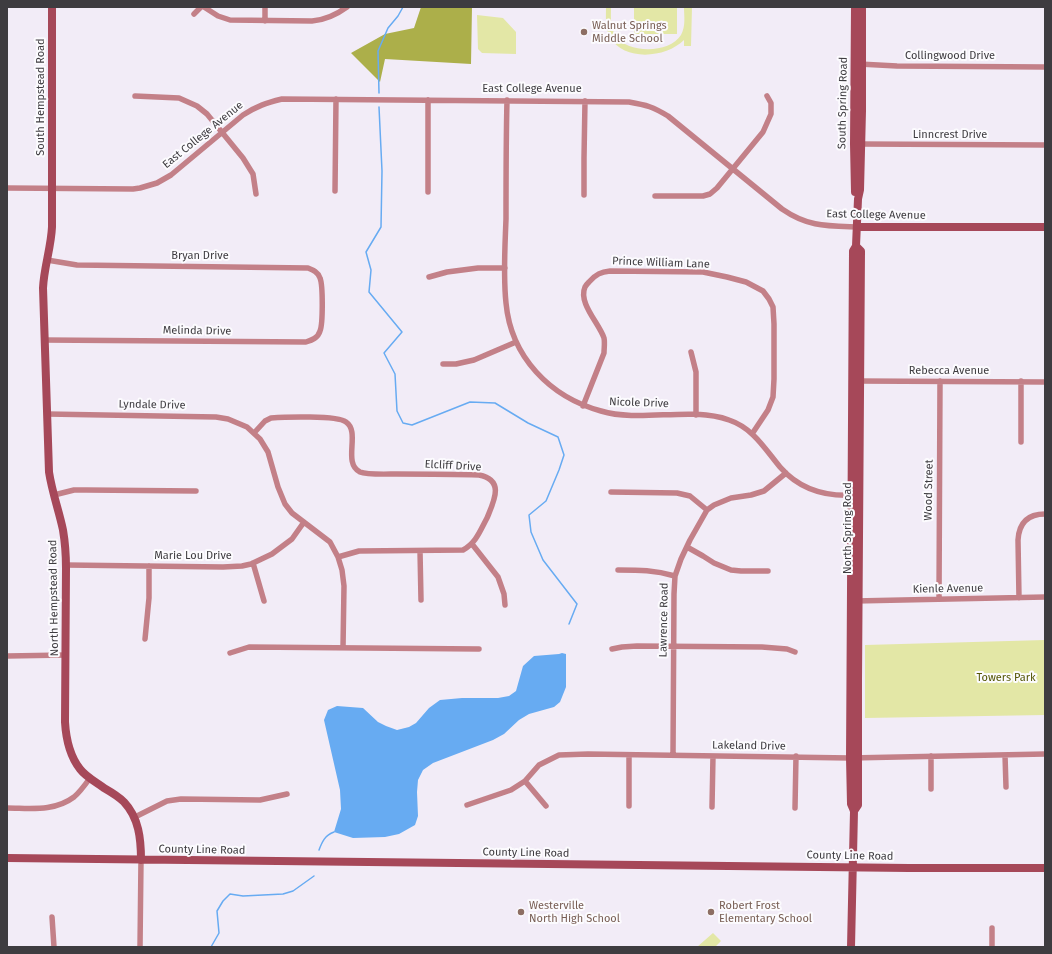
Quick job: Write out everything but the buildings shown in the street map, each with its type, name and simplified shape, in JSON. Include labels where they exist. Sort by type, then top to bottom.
[{"type":"main road","name":"South Hempstead Road","points":[[52,7],[52,188]]},
{"type":"main road","name":"South Spring Road","points":[[855,7],[858,18],[858,144],[855,193],[858,199],[858,227]]},
{"type":"main road","name":"South Spring Road","points":[[858,18],[862,7]]},
{"type":"main road","name":"North Hempstead Road","points":[[52,188],[52,227],[50,248],[43,278],[44,340],[49,472],[65,542],[66,655],[64,722],[69,749],[79,768],[90,778],[124,802],[134,817],[141,838],[141,860]]},
{"type":"main road","name":"East College Avenue","points":[[858,227],[1045,227]]},
{"type":"main road","name":"North Spring Road","points":[[851,947],[854,811],[851,804],[854,758],[856,495],[856,381],[853,251],[856,246],[858,227]]},
{"type":"main road","name":"County Line Road","points":[[7,858],[1045,868]]},
{"type":"street","points":[[194,14],[201,7]]},
{"type":"street","points":[[204,7],[218,16],[230,20],[312,21],[322,20],[339,13],[347,7]]},
{"type":"street","points":[[265,7],[265,20]]},
{"type":"street","name":"Collingwood Drive","points":[[858,64],[897,66],[1045,67]]},
{"type":"street","points":[[135,96],[179,98],[197,106],[207,114],[244,158],[253,174],[256,194]]},
{"type":"street","points":[[655,196],[703,196],[710,194],[717,188],[763,132],[772,114],[771,103],[767,96]]},
{"type":"street","name":"East College Avenue","points":[[7,188],[132,189],[157,183],[172,175],[254,108],[267,102],[282,99],[629,102],[653,107],[673,120],[782,209],[793,216],[806,222],[822,225],[858,227]]},
{"type":"street","points":[[334,192],[336,99]]},
{"type":"street","points":[[428,100],[428,192]]},
{"type":"street","name":"Nicole Drive","points":[[507,100],[506,304],[508,318],[516,342],[526,360],[537,373],[549,385],[569,398],[583,406],[603,412],[617,414],[696,415],[712,416],[731,420],[752,434],[763,445],[780,468],[801,485],[812,490],[831,495],[856,495]]},
{"type":"street","points":[[584,195],[585,101]]},
{"type":"street","name":"Linncrest Drive","points":[[858,144],[1045,145]]},
{"type":"street","name":"Bryan Drive","points":[[47,260],[77,265],[308,268],[316,271],[320,277],[322,284],[322,306]]},
{"type":"street","points":[[429,277],[447,272],[478,268],[505,268]]},
{"type":"street","name":"Prince William Lane","points":[[583,406],[604,353],[605,345],[604,338],[587,307],[584,297],[586,287],[595,276],[602,272],[610,271],[704,272],[746,282],[763,291],[774,308],[773,397],[768,410],[752,434]]},
{"type":"street","name":"Melinda Drive","points":[[44,340],[306,342],[316,338],[320,331],[322,306]]},
{"type":"street","points":[[443,364],[456,364],[474,360],[516,342]]},
{"type":"street","points":[[691,352],[696,372],[696,415]]},
{"type":"street","name":"Rebecca Avenue","points":[[856,381],[1045,382]]},
{"type":"street","name":"Wood Street","points":[[938,599],[940,381]]},
{"type":"street","points":[[1021,381],[1021,442]]},
{"type":"street","name":"Lyndale Drive","points":[[47,414],[216,417],[228,419],[247,427],[254,433]]},
{"type":"street","name":"Elcliff Drive","points":[[254,433],[265,421],[271,418],[331,418],[346,421],[350,426],[352,433],[352,459],[354,467],[360,472],[485,476],[491,480],[496,494],[494,502],[472,544]]},
{"type":"street","points":[[254,433],[260,439],[268,452],[278,487],[285,504],[292,512],[330,542],[338,557],[342,570],[344,586],[343,648]]},
{"type":"street","points":[[611,492],[677,493],[690,496],[707,510],[714,505],[731,498],[751,495],[764,491],[786,473]]},
{"type":"street","points":[[54,495],[74,490],[196,491]]},
{"type":"street","name":"Lawrence Road","points":[[672,755],[675,576],[686,547],[707,510]]},
{"type":"street","points":[[1019,598],[1019,532],[1022,524],[1030,517],[1045,514]]},
{"type":"street","name":"Marie Lou Drive","points":[[66,565],[242,566],[253,563],[272,554],[292,539],[304,522]]},
{"type":"street","points":[[338,557],[360,551],[458,551],[463,550],[472,544],[498,577],[504,594],[505,605]]},
{"type":"street","points":[[686,547],[714,563],[730,570],[768,571]]},
{"type":"street","points":[[420,551],[421,600]]},
{"type":"street","points":[[253,563],[264,601]]},
{"type":"street","points":[[144,639],[149,598],[149,566]]},
{"type":"street","points":[[618,570],[646,570],[675,576]]},
{"type":"street","name":"Kienle Avenue","points":[[855,601],[1045,597]]},
{"type":"street","points":[[612,650],[628,646],[674,646],[762,647],[787,649],[795,652]]},
{"type":"street","points":[[230,653],[249,647],[479,649]]},
{"type":"street","points":[[7,656],[66,655]]},
{"type":"street","name":"Lakeland Drive","points":[[468,805],[511,790],[525,781],[539,765],[559,755],[796,756],[854,758],[1045,754]]},
{"type":"street","points":[[629,755],[629,806]]},
{"type":"street","points":[[1005,755],[1006,787]]},
{"type":"street","points":[[712,807],[713,756]]},
{"type":"street","points":[[795,808],[796,756]]},
{"type":"street","points":[[931,756],[931,789]]},
{"type":"street","points":[[7,808],[54,807],[65,803],[74,797],[90,778]]},
{"type":"street","points":[[525,781],[546,806]]},
{"type":"street","points":[[134,817],[167,801],[260,800],[286,794]]},
{"type":"street","points":[[140,947],[141,860]]},
{"type":"street","points":[[52,917],[54,947]]},
{"type":"street","points":[[992,928],[992,947]]},
{"type":"green space","points":[[606,7],[611,7],[612,28],[615,35],[621,41],[629,46],[648,49],[667,46],[675,41],[681,35],[684,28],[684,7],[692,7],[691,46],[684,46],[684,40],[667,51],[656,54],[635,54],[625,51],[616,45],[608,34]]},
{"type":"green space","points":[[634,7],[677,7],[677,34],[634,34]]},
{"type":"green space","points":[[477,15],[503,18],[516,32],[516,54],[482,53],[478,49]]},
{"type":"green space","name":"Towers Park","points":[[1045,640],[1045,715],[865,718],[865,645]]},
{"type":"green space","points":[[713,933],[721,941],[715,947],[697,947]]},
{"type":"shaded area","points":[[421,7],[472,7],[471,64],[385,59],[380,82],[351,53],[385,34],[414,28]]},
{"type":"water","points":[[562,653],[566,654],[566,687],[560,702],[554,707],[529,714],[519,720],[504,734],[493,740],[433,763],[423,770],[418,780],[418,816],[415,825],[399,834],[385,837],[353,838],[334,832],[341,809],[340,790],[324,720],[328,710],[337,706],[363,708],[378,722],[397,730],[409,727],[416,723],[429,708],[440,700],[462,698],[498,698],[509,696],[516,691],[523,666],[534,656]]},
{"type":"waterway","points":[[379,93],[378,51],[388,28],[403,7]]},
{"type":"waterway","points":[[379,107],[382,171],[381,227],[366,252],[371,270],[369,292],[402,332],[384,353],[395,374],[397,411],[403,423],[412,425],[470,402],[495,403],[528,423],[558,437],[564,455],[559,470],[546,501],[529,515],[531,532],[543,560],[577,604],[569,624]]},
{"type":"waterway","points":[[319,850],[326,837],[334,832]]},
{"type":"waterway","points":[[211,947],[219,933],[217,911],[223,901],[230,894],[243,896],[283,894],[293,891],[314,876]]},
{"type":"place","name":"Walnut Springs Middle School","points":[[584,32]]},
{"type":"place","name":"Westerville North High School","points":[[521,912]]},
{"type":"place","name":"Robert Frost Elementary School","points":[[711,912]]}]
